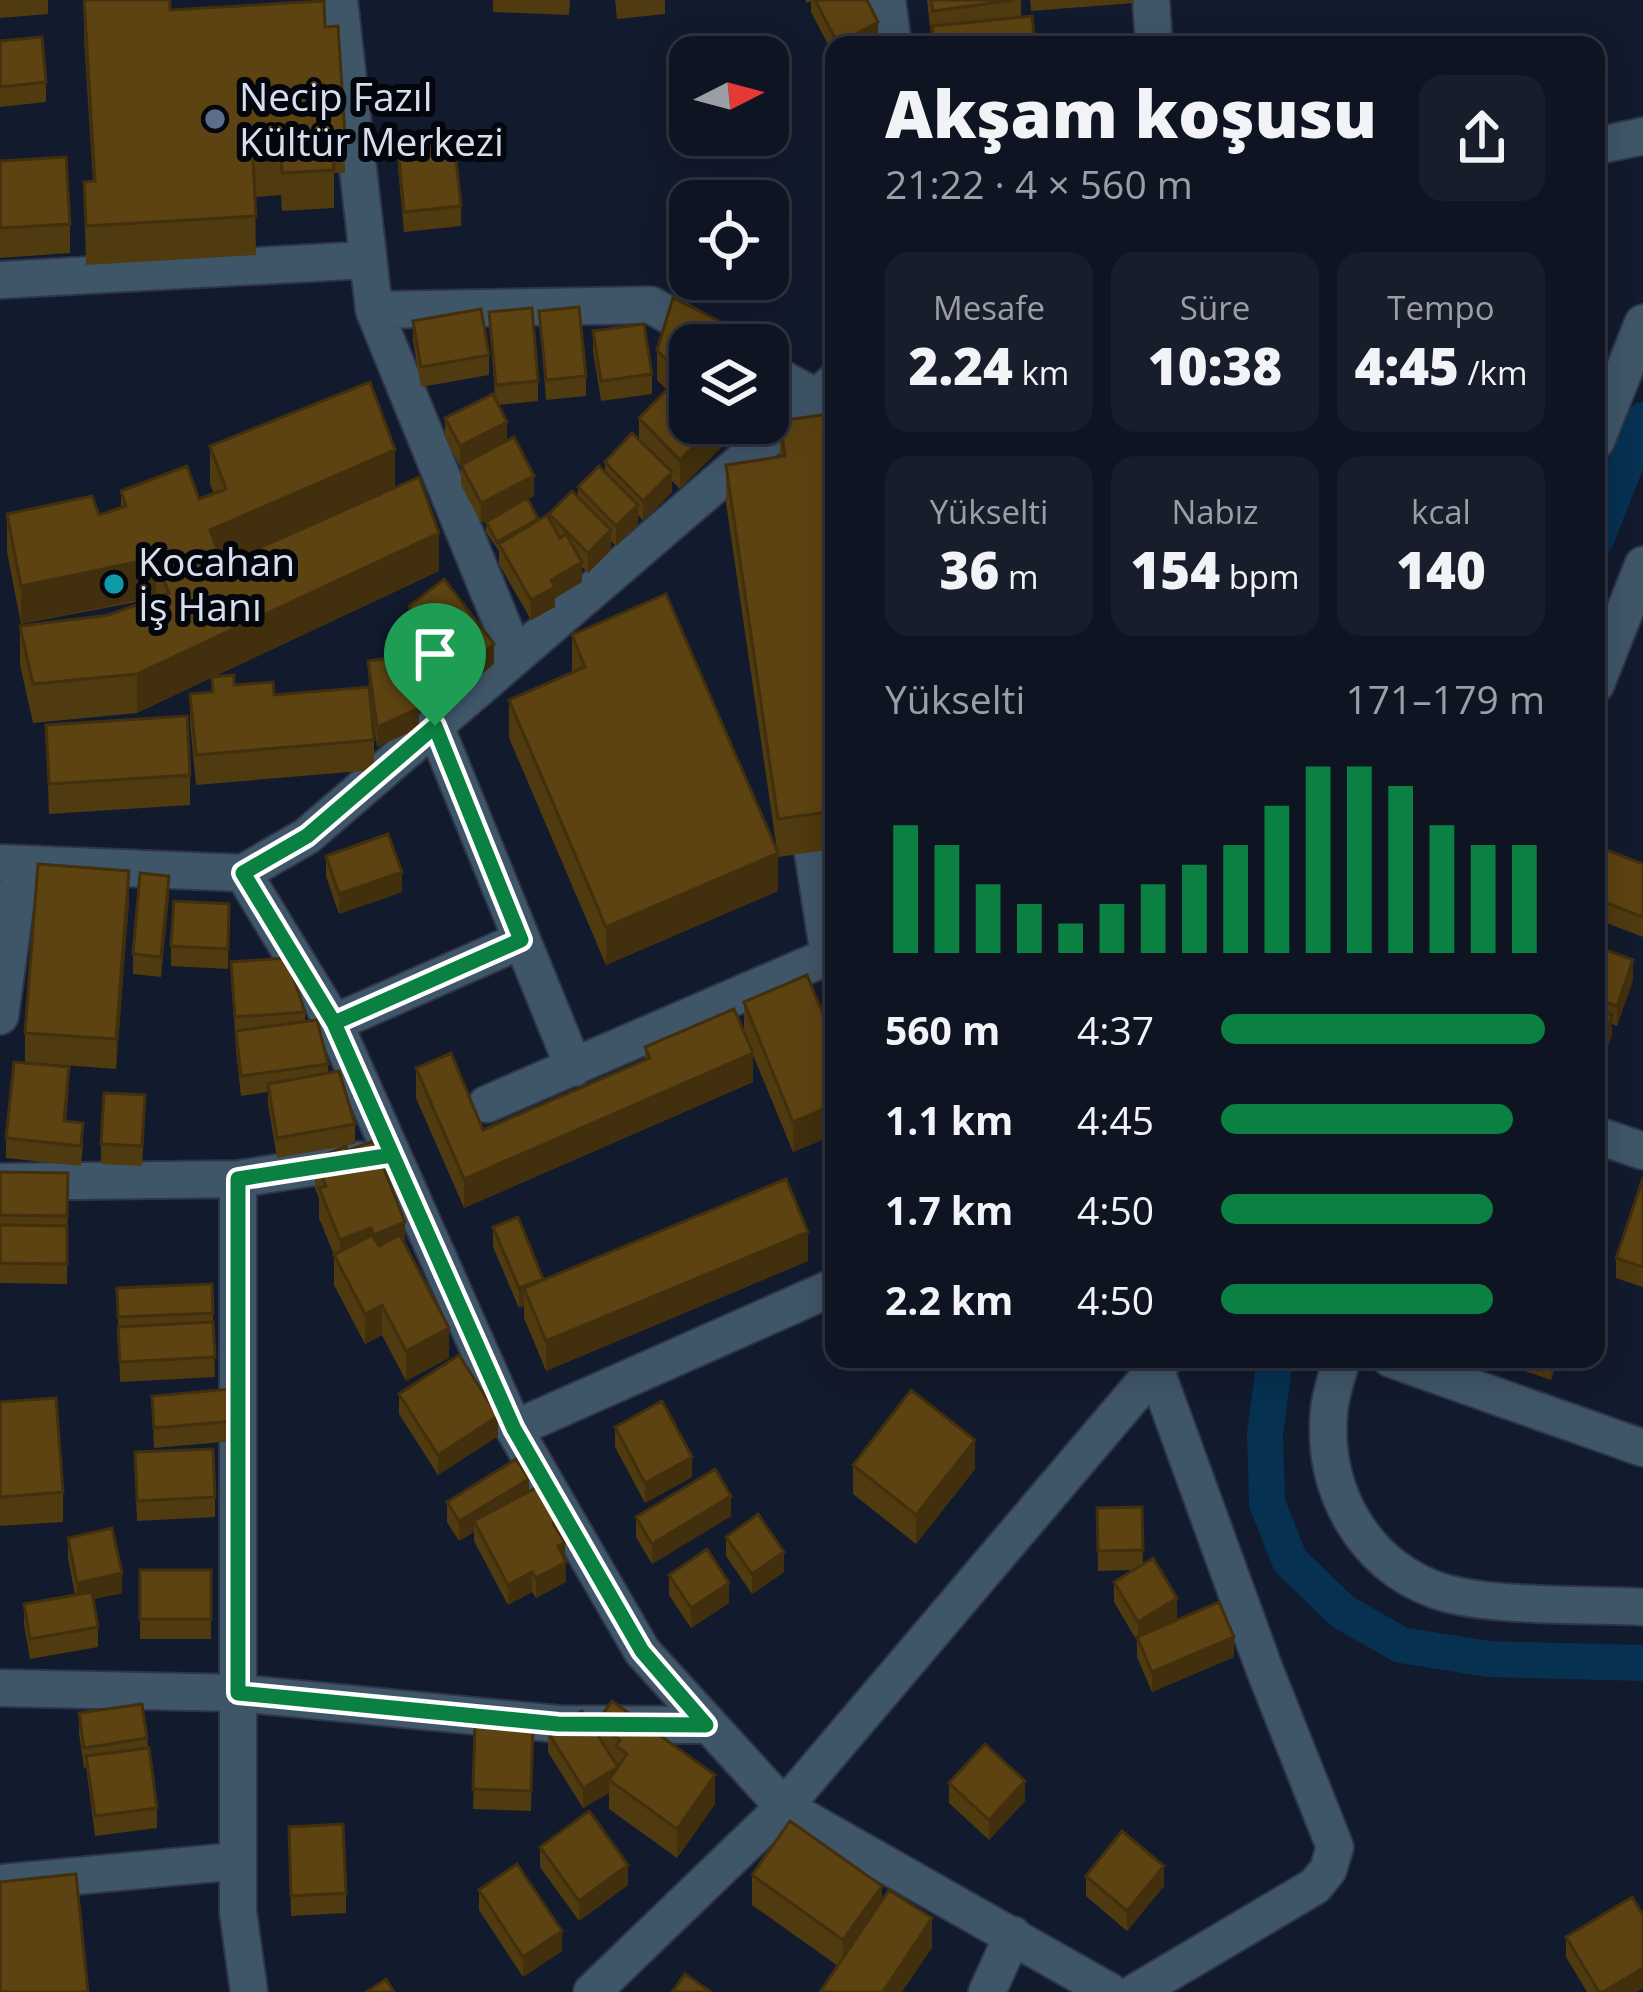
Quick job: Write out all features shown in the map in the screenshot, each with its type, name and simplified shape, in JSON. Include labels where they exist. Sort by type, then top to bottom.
[{"type":"street","points":[[339,0],[374,310],[515,656]]},
{"type":"street","points":[[887,0],[892,36]]},
{"type":"street","points":[[1151,0],[1153,36]]},
{"type":"street","points":[[1605,144],[1643,136]]},
{"type":"street","points":[[0,280],[366,260]]},
{"type":"street","points":[[374,310],[651,304],[686,324]]},
{"type":"street","points":[[1605,418],[1643,322]]},
{"type":"street","points":[[789,377],[825,390]]},
{"type":"street","points":[[0,1016],[11,864],[243,873],[307,836],[825,390]]},
{"type":"street","points":[[1605,661],[1643,565]]},
{"type":"street","points":[[435,726],[574,1068]]},
{"type":"street","points":[[812,847],[825,930]]},
{"type":"street","points":[[243,873],[334,1023],[514,1429],[642,1651],[784,1808],[1110,1992]]},
{"type":"street","points":[[334,1023],[521,940]]},
{"type":"street","points":[[487,1104],[825,958]]},
{"type":"street","points":[[1605,1138],[1643,1151]]},
{"type":"street","points":[[0,1182],[238,1179],[392,1155]]},
{"type":"street","points":[[238,1179],[238,1912],[249,1992]]},
{"type":"street","points":[[514,1429],[825,1291]]},
{"type":"street","points":[[592,1992],[784,1808],[1157,1368]]},
{"type":"street","points":[[1136,1992],[1315,1886],[1328,1870],[1335,1847],[1264,1668],[1161,1368]]},
{"type":"street","points":[[1340,1368],[1329,1409],[1328,1456],[1341,1504],[1368,1545],[1394,1568],[1434,1590],[1477,1599],[1643,1607]]},
{"type":"street","points":[[1416,1368],[1643,1448]]},
{"type":"street","points":[[0,1688],[238,1693],[558,1724],[706,1725]]},
{"type":"street","points":[[0,1883],[238,1861]]},
{"type":"street","points":[[987,1992],[1012,1935]]},
{"type":"building","name":"Necip Fazıl Kültür Merkezi","points":[[84,0],[170,0],[170,10],[324,1],[325,27],[338,26],[345,135],[332,135],[334,170],[282,173],[281,157],[253,159],[256,216],[86,226],[84,182],[95,181]]},
{"type":"building","points":[[815,0],[867,0],[878,22],[853,36],[834,36]]},
{"type":"building","points":[[931,0],[1015,0],[933,11]]},
{"type":"building","points":[[1032,16],[1034,36],[933,36],[932,26]]},
{"type":"building","points":[[42,37],[46,82],[0,87],[0,41]]},
{"type":"building","points":[[454,142],[461,206],[404,212],[398,148]]},
{"type":"building","points":[[66,157],[70,224],[0,228],[0,161]]},
{"type":"building","points":[[672,300],[725,324],[669,324],[669,362],[657,350]]},
{"type":"building","points":[[579,307],[586,376],[546,380],[539,311]]},
{"type":"building","points":[[532,308],[538,381],[496,385],[489,312]]},
{"type":"building","points":[[481,309],[489,355],[421,367],[413,321]]},
{"type":"building","points":[[644,324],[652,374],[601,381],[593,331]]},
{"type":"building","points":[[370,382],[395,450],[210,530],[223,564],[419,477],[439,533],[137,674],[33,684],[20,626],[109,615],[169,593],[156,558],[21,586],[7,514],[92,496],[99,515],[126,506],[121,491],[187,466],[199,499],[226,489],[210,446]]},
{"type":"building","points":[[669,387],[669,444],[696,444],[680,460],[639,418]]},
{"type":"building","points":[[493,394],[507,422],[460,446],[445,418]]},
{"type":"building","points":[[825,414],[825,812],[778,819],[726,465],[785,456],[789,420]]},
{"type":"building","points":[[632,433],[672,472],[643,501],[605,462]]},
{"type":"building","points":[[514,437],[534,476],[481,503],[461,465]]},
{"type":"building","points":[[599,466],[638,505],[616,526],[578,487]]},
{"type":"building","points":[[572,491],[611,530],[588,553],[549,514]]},
{"type":"building","points":[[527,498],[538,519],[497,542],[486,522]]},
{"type":"building","points":[[547,515],[560,538],[566,534],[582,562],[551,580],[555,587],[531,600],[499,544]]},
{"type":"building","points":[[444,579],[494,644],[430,695],[409,606]]},
{"type":"building","points":[[666,594],[778,853],[606,927],[509,700],[585,667],[572,635]]},
{"type":"building","points":[[413,655],[419,708],[377,727],[368,661]]},
{"type":"building","points":[[234,675],[234,685],[273,682],[274,695],[369,687],[374,740],[196,755],[190,694],[213,692],[212,677]]},
{"type":"building","points":[[187,716],[190,775],[49,784],[46,725]]},
{"type":"building","points":[[388,834],[402,872],[339,894],[326,856]]},
{"type":"building","points":[[1605,849],[1643,864],[1643,917],[1605,902]]},
{"type":"building","points":[[38,864],[129,871],[116,1039],[25,1033]]},
{"type":"building","points":[[140,873],[169,876],[161,957],[133,954]]},
{"type":"building","points":[[174,901],[229,904],[228,949],[171,946]]},
{"type":"building","points":[[1605,949],[1633,960],[1617,1006],[1605,1002]]},
{"type":"building","points":[[287,958],[305,1012],[235,1017],[231,962]]},
{"type":"building","points":[[807,975],[825,1018],[825,1109],[793,1122],[744,1002]]},
{"type":"building","points":[[734,1009],[753,1053],[464,1179],[416,1068],[451,1053],[483,1130],[650,1058],[645,1047]]},
{"type":"building","points":[[317,1020],[328,1064],[241,1076],[236,1031]]},
{"type":"building","points":[[14,1062],[69,1067],[64,1121],[83,1123],[81,1146],[6,1138]]},
{"type":"building","points":[[339,1071],[355,1124],[277,1138],[268,1084]]},
{"type":"building","points":[[104,1093],[145,1095],[142,1146],[101,1144]]},
{"type":"building","points":[[373,1141],[405,1222],[374,1235],[371,1228],[340,1240],[319,1188],[326,1186],[315,1159]]},
{"type":"building","points":[[0,1172],[68,1173],[67,1216],[0,1215]]},
{"type":"building","points":[[1643,1178],[1643,1267],[1616,1258]]},
{"type":"building","points":[[786,1179],[808,1232],[546,1341],[524,1288]]},
{"type":"building","points":[[518,1217],[543,1279],[519,1288],[493,1227]]},
{"type":"building","points":[[0,1225],[67,1226],[67,1264],[0,1263]]},
{"type":"building","points":[[372,1235],[379,1246],[400,1235],[449,1328],[406,1351],[382,1305],[365,1314],[334,1255]]},
{"type":"building","points":[[212,1284],[213,1313],[118,1317],[117,1288]]},
{"type":"building","points":[[213,1322],[215,1357],[120,1362],[118,1327]]},
{"type":"building","points":[[459,1355],[498,1416],[438,1455],[399,1394]]},
{"type":"building","points":[[231,1389],[235,1421],[154,1428],[152,1396]]},
{"type":"building","points":[[911,1390],[975,1440],[916,1515],[853,1465]]},
{"type":"building","points":[[56,1398],[63,1492],[0,1497],[0,1402]]},
{"type":"building","points":[[662,1401],[692,1457],[645,1483],[615,1427]]},
{"type":"building","points":[[213,1449],[215,1497],[137,1501],[135,1452]]},
{"type":"building","points":[[516,1459],[529,1479],[459,1521],[447,1502]]},
{"type":"building","points":[[715,1469],[731,1496],[652,1544],[636,1517]]},
{"type":"building","points":[[541,1485],[560,1519],[553,1523],[565,1543],[558,1546],[566,1562],[536,1578],[532,1572],[508,1585],[474,1521]]},
{"type":"building","points":[[1142,1507],[1143,1550],[1098,1551],[1097,1508]]},
{"type":"building","points":[[758,1514],[784,1552],[752,1574],[726,1537]]},
{"type":"building","points":[[112,1528],[122,1573],[77,1583],[68,1538]]},
{"type":"building","points":[[707,1549],[729,1583],[691,1608],[669,1575]]},
{"type":"building","points":[[1153,1558],[1177,1598],[1138,1622],[1114,1582]]},
{"type":"building","points":[[140,1570],[211,1570],[211,1619],[140,1619]]},
{"type":"building","points":[[92,1592],[98,1627],[30,1639],[24,1604]]},
{"type":"building","points":[[1219,1602],[1234,1637],[1152,1672],[1137,1637]]},
{"type":"building","points":[[612,1701],[715,1775],[677,1829],[609,1780],[627,1754],[616,1746],[620,1740],[600,1718]]},
{"type":"building","points":[[142,1704],[147,1738],[84,1748],[79,1713]]},
{"type":"building","points":[[582,1711],[618,1767],[583,1788],[548,1732]]},
{"type":"building","points":[[475,1726],[533,1727],[531,1791],[473,1789]]},
{"type":"building","points":[[985,1744],[1025,1781],[989,1820],[949,1783]]},
{"type":"building","points":[[149,1748],[157,1808],[95,1816],[86,1756]]},
{"type":"building","points":[[589,1811],[628,1865],[579,1901],[540,1847]]},
{"type":"building","points":[[790,1821],[882,1886],[843,1940],[752,1875]]},
{"type":"building","points":[[343,1824],[346,1893],[291,1896],[289,1827]]},
{"type":"building","points":[[1122,1831],[1164,1866],[1127,1911],[1086,1876]]},
{"type":"building","points":[[517,1864],[562,1931],[523,1957],[479,1890]]},
{"type":"building","points":[[76,1874],[88,1992],[0,1992],[0,1882]]},
{"type":"building","points":[[889,1890],[932,1918],[883,1992],[820,1992]]},
{"type":"building","points":[[1632,1897],[1643,1915],[1643,1968],[1599,1992],[1566,1937]]},
{"type":"building","points":[[685,1974],[711,1992],[672,1992]]},
{"type":"building","points":[[386,1979],[394,1992],[366,1992]]},
{"type":"waterway","points":[[1605,516],[1643,420]]},
{"type":"waterway","points":[[1274,1368],[1265,1434],[1267,1503],[1290,1561],[1343,1612],[1401,1645],[1488,1659],[1643,1663]]},
{"type":"place","name":"Necip Fazıl Kültür Merkezi","points":[[215,119]]},
{"type":"place","name":"Kocahan İş Hanı","points":[[114,584]]},
{"type":"route","points":[[435,726],[307,836],[243,873],[334,1023],[392,1155],[238,1179],[238,1693],[558,1724],[706,1725],[642,1651],[514,1429],[334,1023],[521,940],[435,726]]}]
